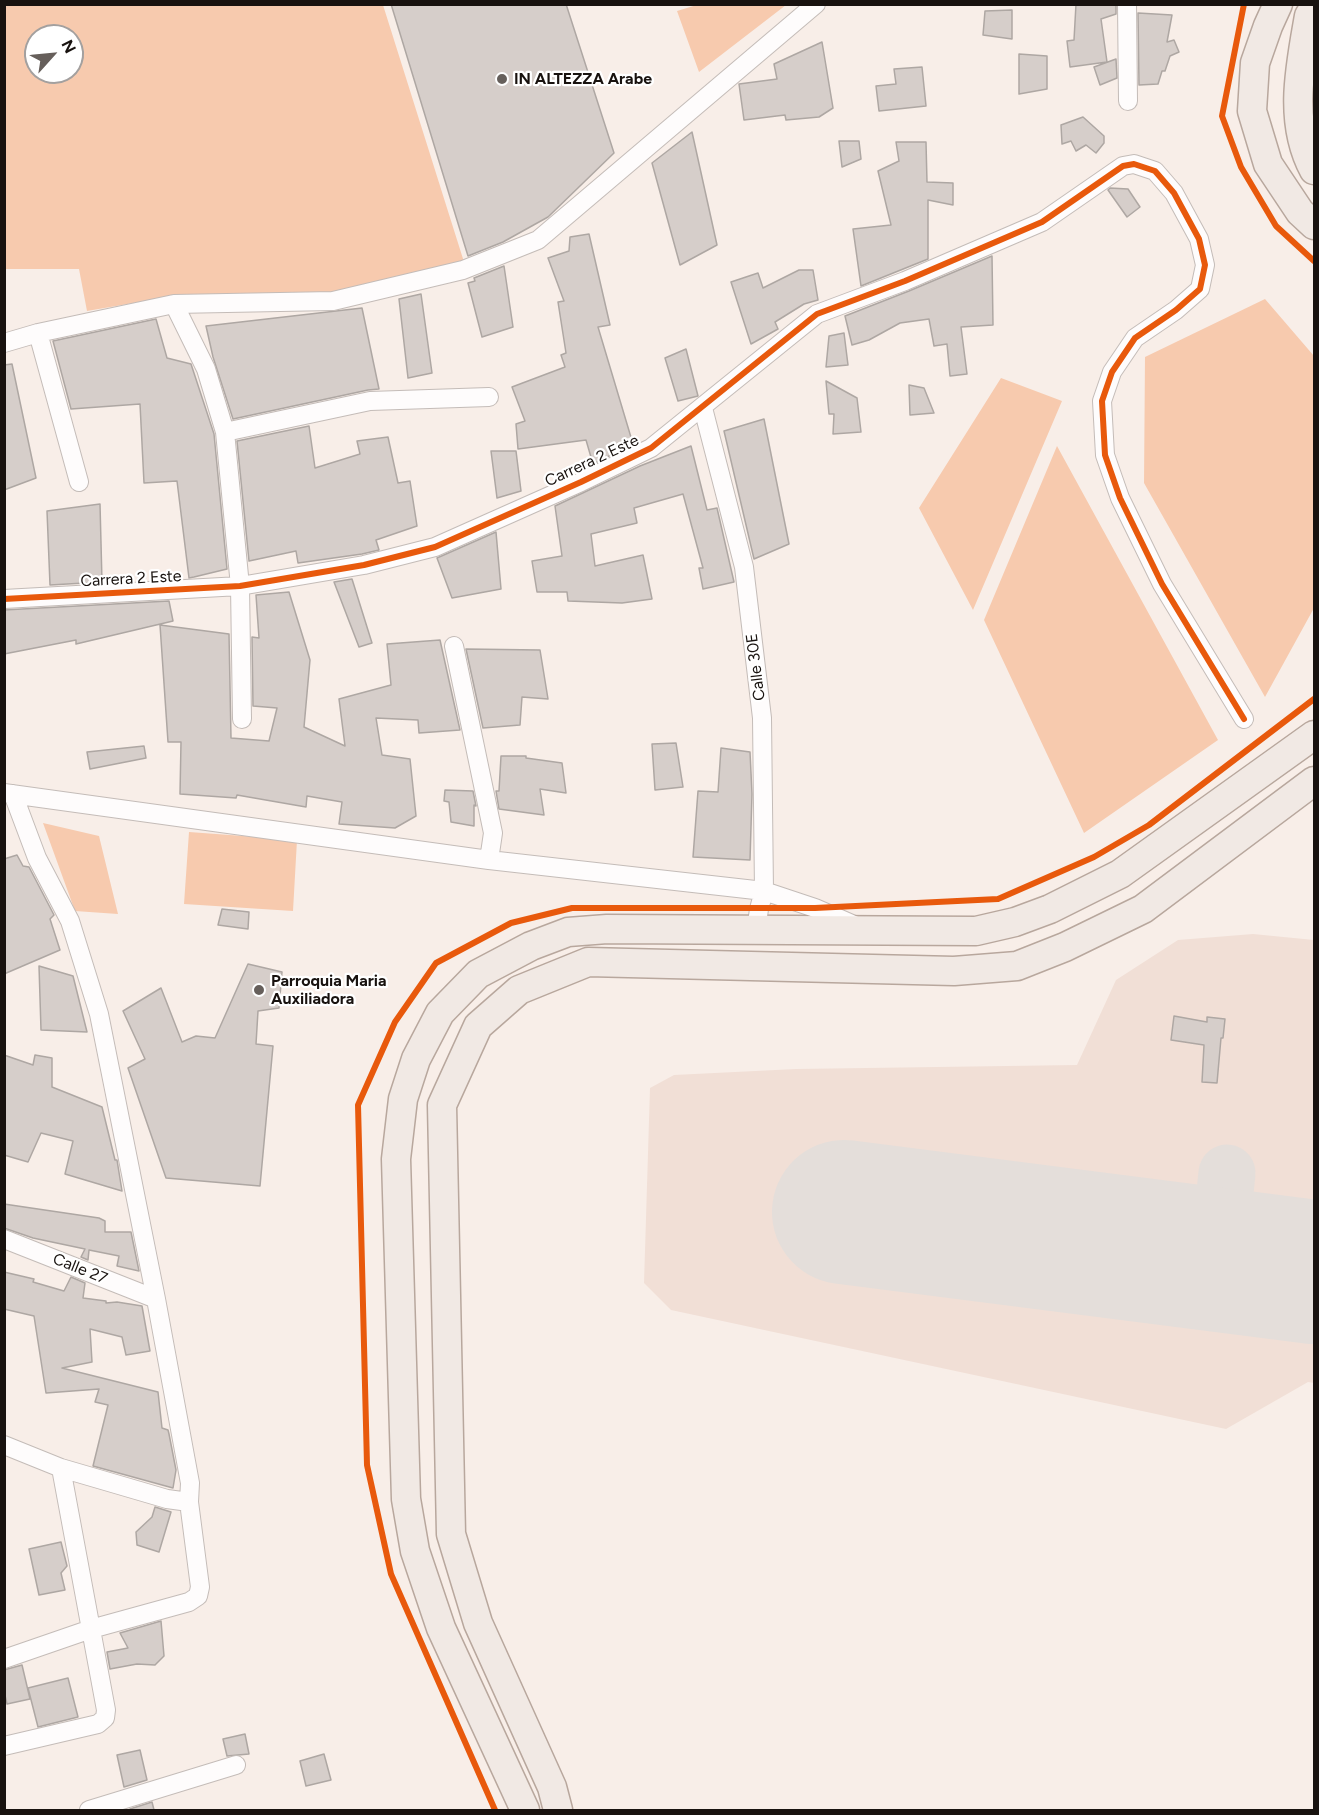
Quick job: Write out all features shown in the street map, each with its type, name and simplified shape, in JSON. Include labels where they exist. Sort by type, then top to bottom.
[{"type":"main road","points":[[1278,4],[1255,63],[1252,111],[1268,164],[1300,212],[1314,225]]},
{"type":"main road","points":[[1314,8],[1309,16],[1297,100],[1306,154],[1314,170]]},
{"type":"main road","points":[[525,1810],[441,1628],[415,1551],[406,1499],[396,1160],[403,1099],[416,1059],[440,1013],[478,974],[531,946],[568,932],[607,929],[976,931],[1014,922],[1050,909],[1120,874],[1314,735]]},
{"type":"main road","points":[[558,1810],[552,1787],[478,1623],[451,1534],[442,1105],[478,1026],[519,990],[588,962],[954,971],[1017,966],[1065,947],[1143,909],[1314,781]]},
{"type":"street","points":[[4,343],[39,333],[174,304],[333,302],[463,270],[538,240],[816,4]]},
{"type":"street","points":[[1127,4],[1128,101]]},
{"type":"street","name":"Carrera 2 Este","points":[[4,599],[240,586],[364,565],[435,547],[651,448],[817,314],[905,281],[1042,222],[1123,166],[1134,164],[1155,171],[1174,193],[1199,239],[1204,265],[1200,289],[1176,310],[1135,338],[1112,372],[1102,401],[1105,455],[1120,498],[1162,584],[1245,719]]},
{"type":"street","points":[[174,304],[206,369],[225,432],[240,586],[242,719]]},
{"type":"street","points":[[39,333],[79,482]]},
{"type":"street","points":[[225,432],[370,401],[489,397]]},
{"type":"street","name":"Calle 30E","points":[[703,408],[744,567],[762,718],[764,891],[756,931]]},
{"type":"street","points":[[454,646],[493,833],[489,861]]},
{"type":"street","points":[[9,794],[489,861],[764,891],[815,908],[868,931]]},
{"type":"street","points":[[4,1659],[91,1629],[189,1602],[198,1596],[200,1587],[189,1502],[190,1483],[99,1014],[70,921],[37,858],[9,794]]},
{"type":"street","name":"Calle 27","points":[[4,1239],[156,1299]]},
{"type":"street","points":[[4,1445],[61,1468],[167,1499],[189,1502]]},
{"type":"street","points":[[4,1746],[98,1724],[105,1718],[106,1710],[61,1468]]},
{"type":"street","points":[[89,1810],[236,1765]]},
{"type":"shaded area","points":[[700,4],[786,5],[699,72],[677,11]]},
{"type":"shaded area","points":[[4,5],[383,5],[464,262],[347,292],[174,296],[87,311],[79,269],[5,269]]},
{"type":"shaded area","points":[[1265,299],[1314,356],[1314,608],[1265,697],[1144,483],[1145,357]]},
{"type":"shaded area","points":[[1001,378],[1062,401],[973,610],[919,508]]},
{"type":"shaded area","points":[[1057,446],[1218,740],[1084,833],[984,620]]},
{"type":"shaded area","points":[[43,823],[99,836],[118,914],[75,911]]},
{"type":"shaded area","points":[[189,832],[297,840],[293,911],[184,904]]},
{"type":"shaded area","points":[[1253,934],[1314,940],[1314,1383],[1308,1382],[1226,1429],[671,1310],[644,1283],[650,1088],[674,1075],[796,1069],[1077,1065],[1116,980],[1178,940]]},
{"type":"building","name":"IN ALTEZZA Arabe","points":[[391,4],[566,4],[614,153],[548,217],[503,242],[468,256]]},
{"type":"building","points":[[1076,4],[1116,4],[1116,14],[1101,19],[1107,62],[1070,67],[1067,41],[1074,40]]},
{"type":"building","points":[[1012,10],[1012,39],[983,35],[985,11]]},
{"type":"building","points":[[1138,13],[1172,15],[1167,42],[1174,40],[1179,52],[1170,56],[1158,84],[1139,85]]},
{"type":"building","points":[[822,42],[833,108],[819,117],[786,120],[785,115],[744,120],[739,84],[777,79],[774,64]]},
{"type":"building","points":[[1019,54],[1047,56],[1047,89],[1019,94]]},
{"type":"building","points":[[1116,59],[1117,78],[1100,85],[1094,67]]},
{"type":"building","points":[[922,67],[926,106],[879,111],[876,86],[896,84],[894,69]]},
{"type":"building","points":[[1083,117],[1104,136],[1104,143],[1096,153],[1086,145],[1076,151],[1071,141],[1062,144],[1061,125]]},
{"type":"building","points":[[692,132],[717,245],[680,265],[652,163]]},
{"type":"building","points":[[839,141],[859,141],[861,159],[842,167]]},
{"type":"building","points":[[896,142],[926,142],[927,182],[953,183],[953,205],[928,200],[928,259],[861,286],[853,229],[891,225],[878,171],[899,161]]},
{"type":"building","points":[[1110,188],[1128,189],[1140,207],[1127,217],[1108,190]]},
{"type":"building","points":[[589,234],[610,325],[598,327],[633,444],[593,464],[586,440],[518,449],[516,424],[525,421],[512,387],[565,367],[561,355],[566,353],[558,302],[564,301],[548,258],[569,251],[570,237]]},
{"type":"building","points":[[992,256],[993,325],[961,327],[967,374],[950,376],[947,344],[934,346],[929,319],[900,323],[869,340],[852,345],[845,316]]},
{"type":"building","points":[[504,266],[513,327],[482,337],[468,283],[475,281],[474,278]]},
{"type":"building","points":[[799,270],[813,270],[818,300],[804,304],[775,322],[778,329],[751,344],[731,282],[758,273],[763,288]]},
{"type":"building","points":[[421,294],[432,373],[408,378],[399,299]]},
{"type":"building","points":[[362,308],[379,389],[233,419],[213,357],[206,326]]},
{"type":"building","points":[[156,319],[167,358],[191,364],[214,434],[227,569],[189,578],[177,481],[144,483],[140,404],[71,409],[53,341]]},
{"type":"building","points":[[844,333],[848,365],[826,367],[829,336]]},
{"type":"building","points":[[686,349],[698,396],[678,401],[665,358]]},
{"type":"building","points":[[12,364],[36,478],[4,490],[4,365]]},
{"type":"building","points":[[826,381],[857,398],[861,432],[833,434],[834,414],[829,414]]},
{"type":"building","points":[[909,385],[924,388],[934,413],[910,415]]},
{"type":"building","points":[[764,419],[789,544],[754,559],[724,431]]},
{"type":"building","points":[[309,426],[315,468],[360,454],[357,441],[388,437],[398,483],[410,481],[417,526],[376,540],[379,550],[362,554],[298,563],[296,551],[249,561],[237,441]]},
{"type":"building","points":[[691,446],[707,510],[717,508],[734,582],[703,589],[699,568],[703,568],[683,494],[634,508],[637,523],[591,534],[595,566],[643,555],[652,599],[622,603],[568,601],[567,592],[537,592],[532,561],[562,556],[555,506],[640,466]]},
{"type":"building","points":[[491,451],[516,451],[521,491],[497,498]]},
{"type":"building","points":[[100,504],[102,582],[50,585],[47,511]]},
{"type":"building","points":[[496,532],[501,589],[452,598],[437,558]]},
{"type":"building","points":[[352,579],[372,643],[359,647],[334,582]]},
{"type":"building","points":[[289,592],[310,660],[304,727],[345,746],[339,699],[391,685],[387,644],[440,640],[460,730],[419,733],[418,720],[376,718],[382,755],[410,759],[416,816],[395,828],[339,824],[342,802],[307,796],[306,807],[237,795],[236,798],[180,794],[181,742],[168,742],[160,625],[229,634],[231,738],[269,741],[277,708],[253,706],[252,637],[259,638],[256,595]]},
{"type":"building","points":[[169,601],[173,621],[76,644],[76,640],[4,654],[4,610]]},
{"type":"building","points":[[466,649],[540,650],[548,699],[522,697],[520,725],[483,728]]},
{"type":"building","points":[[676,743],[683,787],[655,790],[652,744]]},
{"type":"building","points":[[144,746],[146,758],[90,769],[87,752]]},
{"type":"building","points":[[721,748],[750,752],[752,794],[750,860],[693,857],[698,791],[718,792]]},
{"type":"building","points":[[501,756],[526,756],[526,758],[562,763],[566,793],[540,789],[544,815],[499,809],[496,791],[499,791]]},
{"type":"building","points":[[445,790],[473,791],[476,806],[474,805],[474,826],[451,822],[449,802],[444,801]]},
{"type":"building","points":[[17,855],[23,866],[29,867],[54,915],[50,919],[60,950],[4,974],[4,859]]},
{"type":"building","points":[[222,909],[249,912],[248,929],[218,925]]},
{"type":"building","points":[[248,964],[282,972],[279,1008],[258,1011],[256,1044],[273,1046],[260,1186],[166,1178],[128,1068],[145,1059],[123,1011],[161,988],[182,1042],[196,1036],[215,1038]]},
{"type":"building","points":[[39,966],[73,976],[87,1032],[41,1030]]},
{"type":"building","points":[[1174,1016],[1207,1022],[1207,1017],[1225,1019],[1217,1083],[1202,1082],[1204,1045],[1171,1040]]},
{"type":"building","points":[[4,1055],[33,1065],[35,1055],[52,1058],[52,1087],[102,1107],[115,1160],[117,1160],[122,1191],[65,1174],[73,1141],[41,1133],[28,1162],[4,1155]]},
{"type":"building","points":[[4,1204],[99,1218],[105,1221],[105,1232],[131,1232],[139,1271],[117,1266],[119,1256],[89,1250],[88,1260],[81,1257],[85,1249],[33,1238],[4,1228]]},
{"type":"building","points":[[4,1272],[34,1279],[33,1282],[64,1291],[71,1277],[85,1283],[83,1298],[106,1301],[106,1303],[117,1302],[142,1306],[150,1351],[126,1355],[122,1337],[90,1329],[92,1362],[62,1368],[158,1392],[162,1428],[168,1430],[176,1470],[173,1488],[93,1466],[108,1405],[95,1402],[99,1389],[46,1393],[34,1316],[4,1309]]},
{"type":"building","points":[[155,1507],[171,1512],[159,1552],[137,1545],[136,1532],[152,1517]]},
{"type":"building","points":[[61,1542],[67,1566],[61,1573],[65,1590],[39,1595],[29,1549]]},
{"type":"building","points":[[161,1621],[164,1656],[155,1665],[137,1664],[110,1669],[107,1652],[128,1648],[120,1633]]},
{"type":"building","points":[[22,1665],[30,1699],[7,1704],[4,1691],[4,1670]]},
{"type":"building","points":[[68,1678],[78,1717],[38,1727],[28,1688]]},
{"type":"building","points":[[245,1734],[249,1754],[227,1756],[223,1739]]},
{"type":"building","points":[[140,1750],[147,1780],[124,1787],[117,1755]]},
{"type":"building","points":[[324,1754],[331,1780],[306,1786],[300,1761]]},
{"type":"building","points":[[152,1802],[154,1810],[130,1810],[130,1809]]},
{"type":"taxiway","points":[[1218,1260],[1227,1173]]},
{"type":"runway","points":[[844,1212],[1314,1272]]},
{"type":"cycle path","points":[[1244,4],[1222,116],[1241,167],[1276,226],[1314,261]]},
{"type":"cycle path","points":[[4,599],[240,586],[364,565],[435,547],[651,448],[817,314],[905,281],[1042,222],[1123,166],[1134,164],[1155,171],[1174,193],[1199,239],[1205,265],[1200,289],[1176,310],[1135,338],[1112,372],[1102,401],[1105,455],[1120,498],[1162,584],[1244,719]]},
{"type":"cycle path","points":[[495,1810],[391,1574],[367,1465],[358,1105],[395,1022],[436,963],[511,923],[572,908],[815,908],[998,899],[1094,857],[1149,825],[1314,699]]},
{"type":"place","name":"IN ALTEZZA Arabe","points":[[502,79]]},
{"type":"place","name":"Parroquia Maria Auxiliadora","points":[[259,990]]}]
